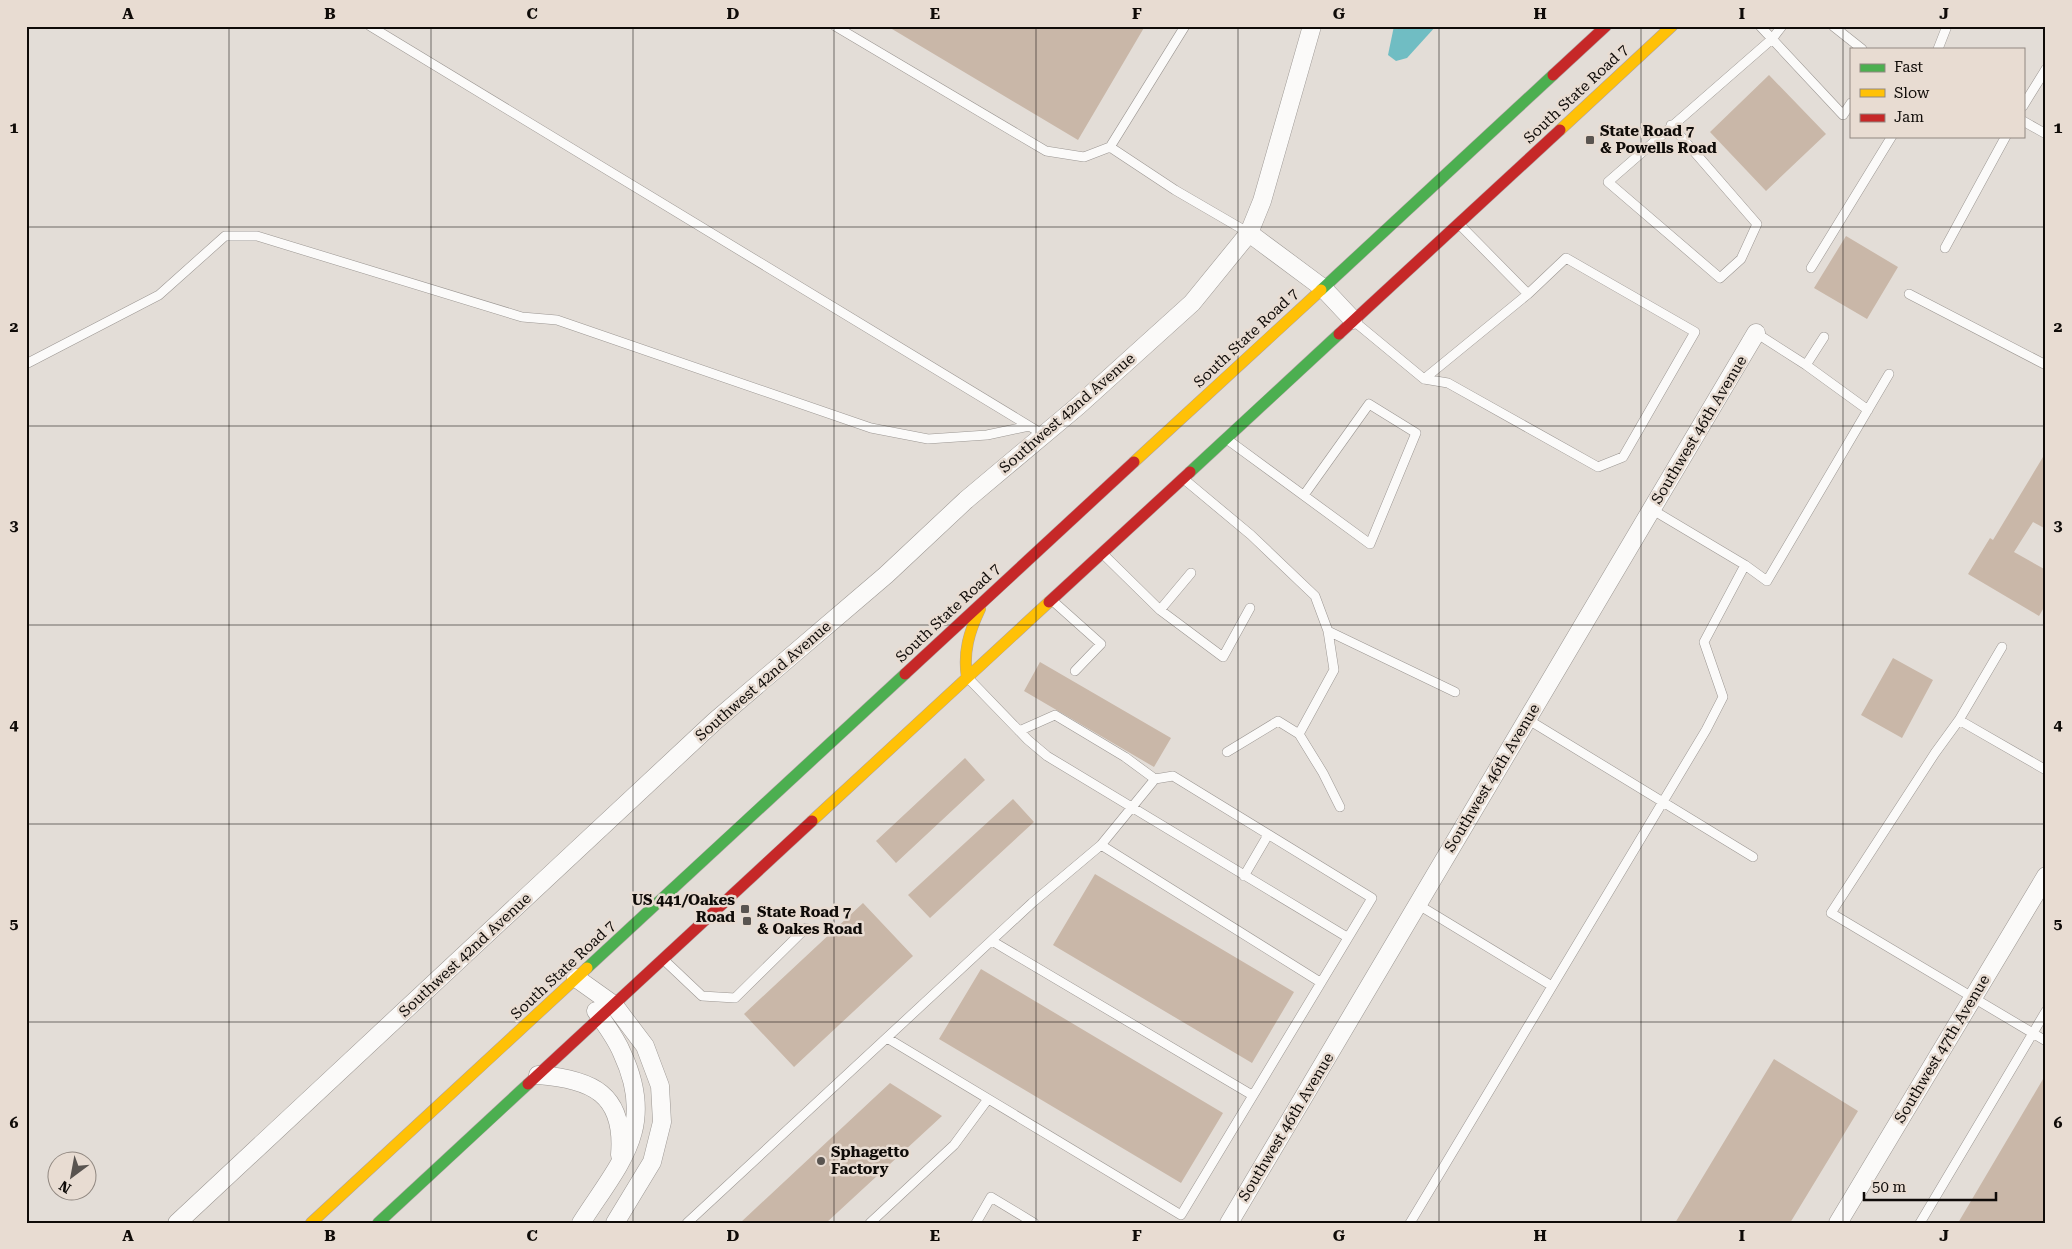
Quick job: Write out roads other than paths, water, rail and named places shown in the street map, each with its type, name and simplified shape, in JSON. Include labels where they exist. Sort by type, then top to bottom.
[{"type":"main road","name":"South State Road 7","points":[[311,1223],[1606,26]]},
{"type":"main road","name":"South State Road 7","points":[[378,1223],[1672,26]]},
{"type":"main road","points":[[967,678],[964,662],[966,644],[972,624],[986,599]]},
{"type":"street","name":"Southwest 42nd Avenue","points":[[177,1223],[715,721],[886,574],[966,500],[1036,430],[1192,303],[1249,233],[1262,201],[1312,26]]},
{"type":"street","points":[[1249,233],[1323,288],[1353,320]]},
{"type":"street","name":"Southwest 46th Avenue","points":[[1229,1223],[1756,334]]},
{"type":"street","name":"Southwest 47th Avenue","points":[[1838,1223],[2046,876]]},
{"type":"street","points":[[576,978],[614,1005],[645,1046],[660,1086],[662,1122],[652,1162],[615,1223]]},
{"type":"street","points":[[576,978],[622,1051],[632,1076],[637,1100],[635,1130],[619,1162],[581,1223]]},
{"type":"street","points":[[538,1075],[563,1077],[584,1084],[611,1102],[619,1117],[622,1134],[619,1162]]},
{"type":"lane","points":[[370,26],[1036,430]]},
{"type":"lane","points":[[835,26],[1046,151],[1084,157],[1110,148],[1185,26]]},
{"type":"lane","points":[[1760,26],[1843,115],[1850,104]]},
{"type":"lane","points":[[1670,125],[1757,224],[1741,259],[1720,278],[1608,182],[1670,125],[1772,38],[1782,26]]},
{"type":"lane","points":[[1833,26],[1861,48]]},
{"type":"lane","points":[[1938,48],[1947,26]]},
{"type":"lane","points":[[2024,104],[2046,69]]},
{"type":"lane","points":[[2024,122],[2046,134]]},
{"type":"lane","points":[[1811,268],[1891,138]]},
{"type":"lane","points":[[1944,248],[2005,138]]},
{"type":"lane","points":[[1110,148],[1175,190],[1249,233]]},
{"type":"lane","points":[[1459,223],[1528,294]]},
{"type":"lane","points":[[26,364],[159,295],[226,236],[257,236],[522,317],[557,320],[871,428],[928,439],[1036,430]]},
{"type":"lane","points":[[1353,320],[1424,379],[1448,383],[1598,467],[1623,457],[1695,332],[1566,258],[1528,294],[1424,379]]},
{"type":"lane","points":[[1908,294],[2046,366]]},
{"type":"lane","points":[[1756,334],[1806,365],[1868,410]]},
{"type":"lane","points":[[1806,365],[1824,337]]},
{"type":"lane","points":[[1651,509],[1745,565],[1767,581],[1889,374]]},
{"type":"lane","points":[[1226,438],[1370,544],[1416,433],[1369,404],[1304,495]]},
{"type":"lane","points":[[1183,478],[1251,535],[1315,596],[1328,631],[1334,670],[1299,734]]},
{"type":"lane","points":[[1102,553],[1160,610],[1223,657],[1250,608]]},
{"type":"lane","points":[[1410,1223],[1663,801],[1723,697],[1704,642],[1745,565]]},
{"type":"lane","points":[[1160,610],[1191,573]]},
{"type":"lane","points":[[1052,600],[1101,644],[1075,671]]},
{"type":"lane","points":[[1328,631],[1455,692]]},
{"type":"lane","points":[[2002,647],[1959,720],[1935,753],[1831,912],[2046,1041]]},
{"type":"lane","points":[[967,678],[1019,732],[1046,756],[1347,937]]},
{"type":"lane","points":[[1019,732],[1055,715],[1126,757],[1155,779]]},
{"type":"lane","points":[[1527,719],[1753,857]]},
{"type":"lane","points":[[1959,720],[2046,770]]},
{"type":"lane","points":[[1227,752],[1278,721],[1299,734],[1323,773],[1340,807]]},
{"type":"lane","points":[[687,1223],[1032,903],[1101,845],[1155,779],[1173,776],[1372,898],[1181,1215],[887,1038]]},
{"type":"lane","points":[[1244,876],[1268,835]]},
{"type":"lane","points":[[1101,845],[1320,982]]},
{"type":"lane","points":[[1417,904],[1552,986]]},
{"type":"lane","points":[[663,960],[702,996],[735,998],[806,928]]},
{"type":"lane","points":[[992,941],[1252,1095]]},
{"type":"lane","points":[[1920,1223],[2046,1011]]},
{"type":"lane","points":[[870,1223],[954,1145],[988,1099]]},
{"type":"lane","points":[[976,1223],[991,1197],[1034,1223]]},
{"type":"water","points":[[1394,26],[1436,26],[1407,58],[1396,61],[1388,55]]},
{"type":"place","name":"State Road 7 & Powells Road","points":[[1590,140]]},
{"type":"place","name":"US 441/Oakes Road","points":[[745,909]]},
{"type":"place","name":"State Road 7 & Oakes Road","points":[[747,921]]},
{"type":"place","name":"Sphagetto Factory","points":[[821,1161]]}]
